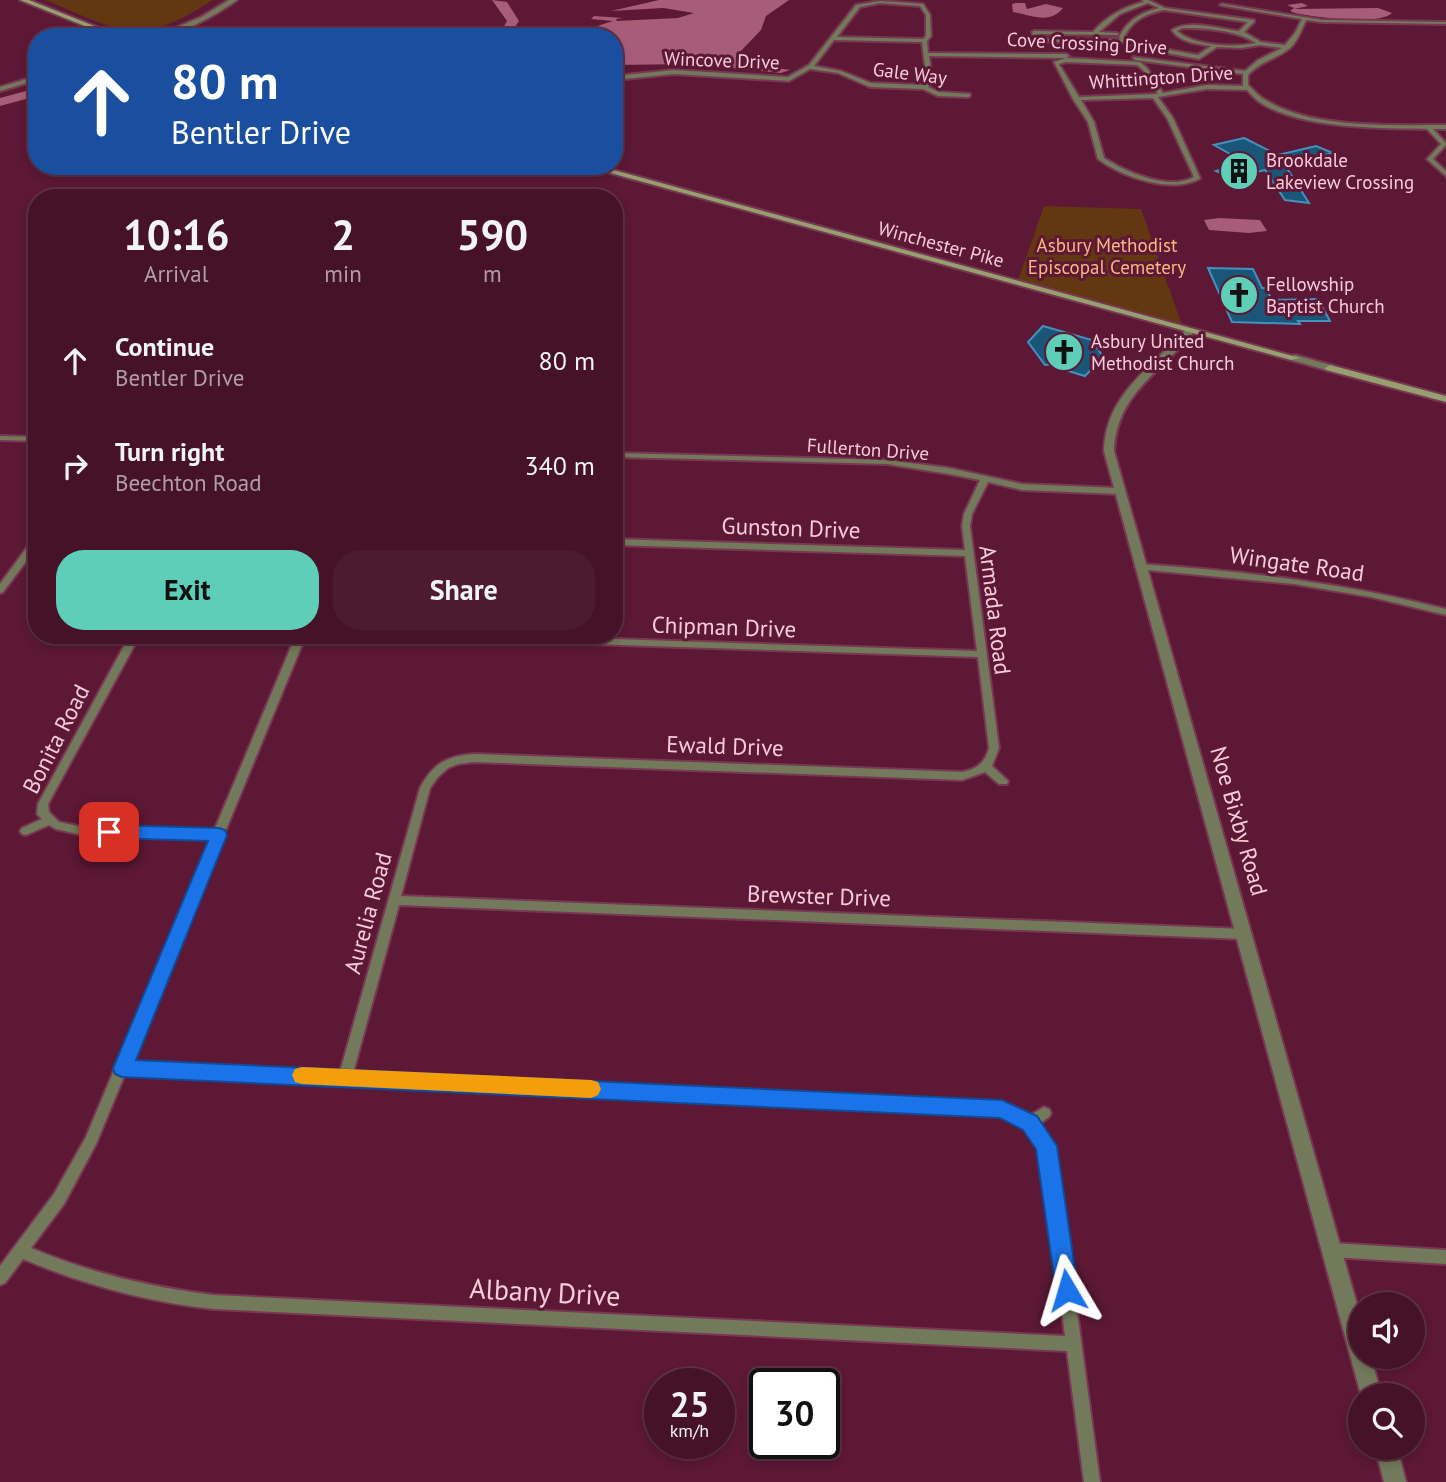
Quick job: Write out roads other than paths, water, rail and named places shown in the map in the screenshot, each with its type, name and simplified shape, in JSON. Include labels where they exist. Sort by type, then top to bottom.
[{"type":"main road","points":[[23,0],[96,28]]},
{"type":"main road","name":"Winchester Pike","points":[[622,175],[1295,358]]},
{"type":"main road","name":"Winchester Pike","points":[[1330,368],[1446,399]]},
{"type":"street","points":[[179,28],[234,0]]},
{"type":"street","points":[[834,38],[924,41],[929,36],[928,18],[921,5],[927,0]]},
{"type":"street","points":[[1213,15],[1230,0]]},
{"type":"street","points":[[1222,5],[1243,0]]},
{"type":"street","points":[[1095,33],[1106,20],[1125,7],[1146,1],[1164,9],[1252,21],[1240,33]]},
{"type":"street","name":"Wincove Drive","points":[[623,77],[674,72],[782,80],[810,66],[860,5],[885,2],[921,5]]},
{"type":"street","points":[[1222,5],[1304,20],[1446,23]]},
{"type":"street","points":[[1124,38],[1136,16],[1164,9]]},
{"type":"street","points":[[1304,20],[1289,47],[1246,73],[1244,80],[1247,88],[1265,102],[1297,115],[1341,123],[1446,127]]},
{"type":"street","points":[[1260,43],[1252,36],[1240,33],[1191,26],[1174,31],[1183,38],[1216,45],[1245,48],[1260,43],[1289,47]]},
{"type":"street","points":[[1041,50],[1034,32],[1095,33],[1124,38],[1128,44],[1199,57],[1216,45]]},
{"type":"street","points":[[1037,40],[1124,38]]},
{"type":"street","points":[[924,41],[930,83],[924,88]]},
{"type":"street","name":"Cove Crossing Drive","points":[[925,54],[1126,57],[1246,73]]},
{"type":"street","points":[[1062,60],[1141,64],[1158,96],[1197,177],[1185,183],[1147,179],[1121,172],[1104,162],[1098,155],[1091,122],[1056,63],[1062,60]]},
{"type":"street","name":"Gale Way","points":[[810,66],[839,72],[870,85],[924,88],[939,94],[968,95]]},
{"type":"street","points":[[0,89],[28,81]]},
{"type":"street","name":"Whittington Drive","points":[[1076,99],[1158,96],[1207,87],[1247,88]]},
{"type":"street","points":[[1429,127],[1444,142],[1443,148],[1434,146]]},
{"type":"street","points":[[1435,133],[1430,161],[1446,174]]},
{"type":"street","name":"Noe Bixby Road","points":[[1190,330],[1128,396],[1113,417],[1108,438],[1118,491],[1348,1309]]},
{"type":"street","name":"Winchester Pike","points":[[1295,358],[1330,368]]},
{"type":"street","points":[[0,438],[28,439]]},
{"type":"street","name":"Fullerton Drive","points":[[623,455],[887,462],[1021,486],[1118,491]]},
{"type":"street","name":"Armada Road","points":[[985,480],[968,513],[967,553],[994,748],[993,759],[986,768]]},
{"type":"street","name":"Gunston Drive","points":[[623,542],[967,553]]},
{"type":"street","points":[[0,590],[28,552]]},
{"type":"street","name":"Wingate Road","points":[[1140,567],[1292,580],[1386,597],[1446,612]]},
{"type":"street","name":"Chipman Drive","points":[[623,643],[981,654]]},
{"type":"street","name":"Bonita Road","points":[[130,644],[43,804],[43,814],[48,821],[66,829],[82,831],[219,835]]},
{"type":"street","points":[[0,1278],[59,1199],[75,1171],[122,1068],[297,644]]},
{"type":"street","name":"Ewald Drive","points":[[437,763],[474,758],[962,776],[986,768]]},
{"type":"street","name":"Aurelia Road","points":[[345,1077],[425,788],[437,763]]},
{"type":"street","points":[[986,768],[1003,781]]},
{"type":"street","points":[[26,831],[48,821]]},
{"type":"street","name":"Brewster Drive","points":[[393,900],[1243,934]]},
{"type":"street","points":[[122,1068],[991,1107],[1012,1112],[1030,1123],[1042,1138],[1049,1155],[1093,1482]]},
{"type":"street","points":[[1030,1123],[1044,1113]]},
{"type":"street","points":[[1332,1250],[1446,1257]]},
{"type":"street","name":"Albany Drive","points":[[20,1251],[110,1285],[141,1293],[214,1302],[1074,1344]]},
{"type":"street","points":[[1389,1460],[1395,1482]]},
{"type":"waterway","points":[[497,0],[503,4],[513,21],[509,28]]},
{"type":"waterway","points":[[0,102],[28,94]]},
{"type":"place","name":"Brookdale Lakeview Crossing","points":[[1239,171]]},
{"type":"place","name":"Fellowship Baptist Church","points":[[1239,295]]},
{"type":"place","name":"Asbury United Methodist Church","points":[[1064,352]]},
{"type":"park label","name":"Asbury Methodist Episcopal Cemetery","points":[[1107,256]]}]
